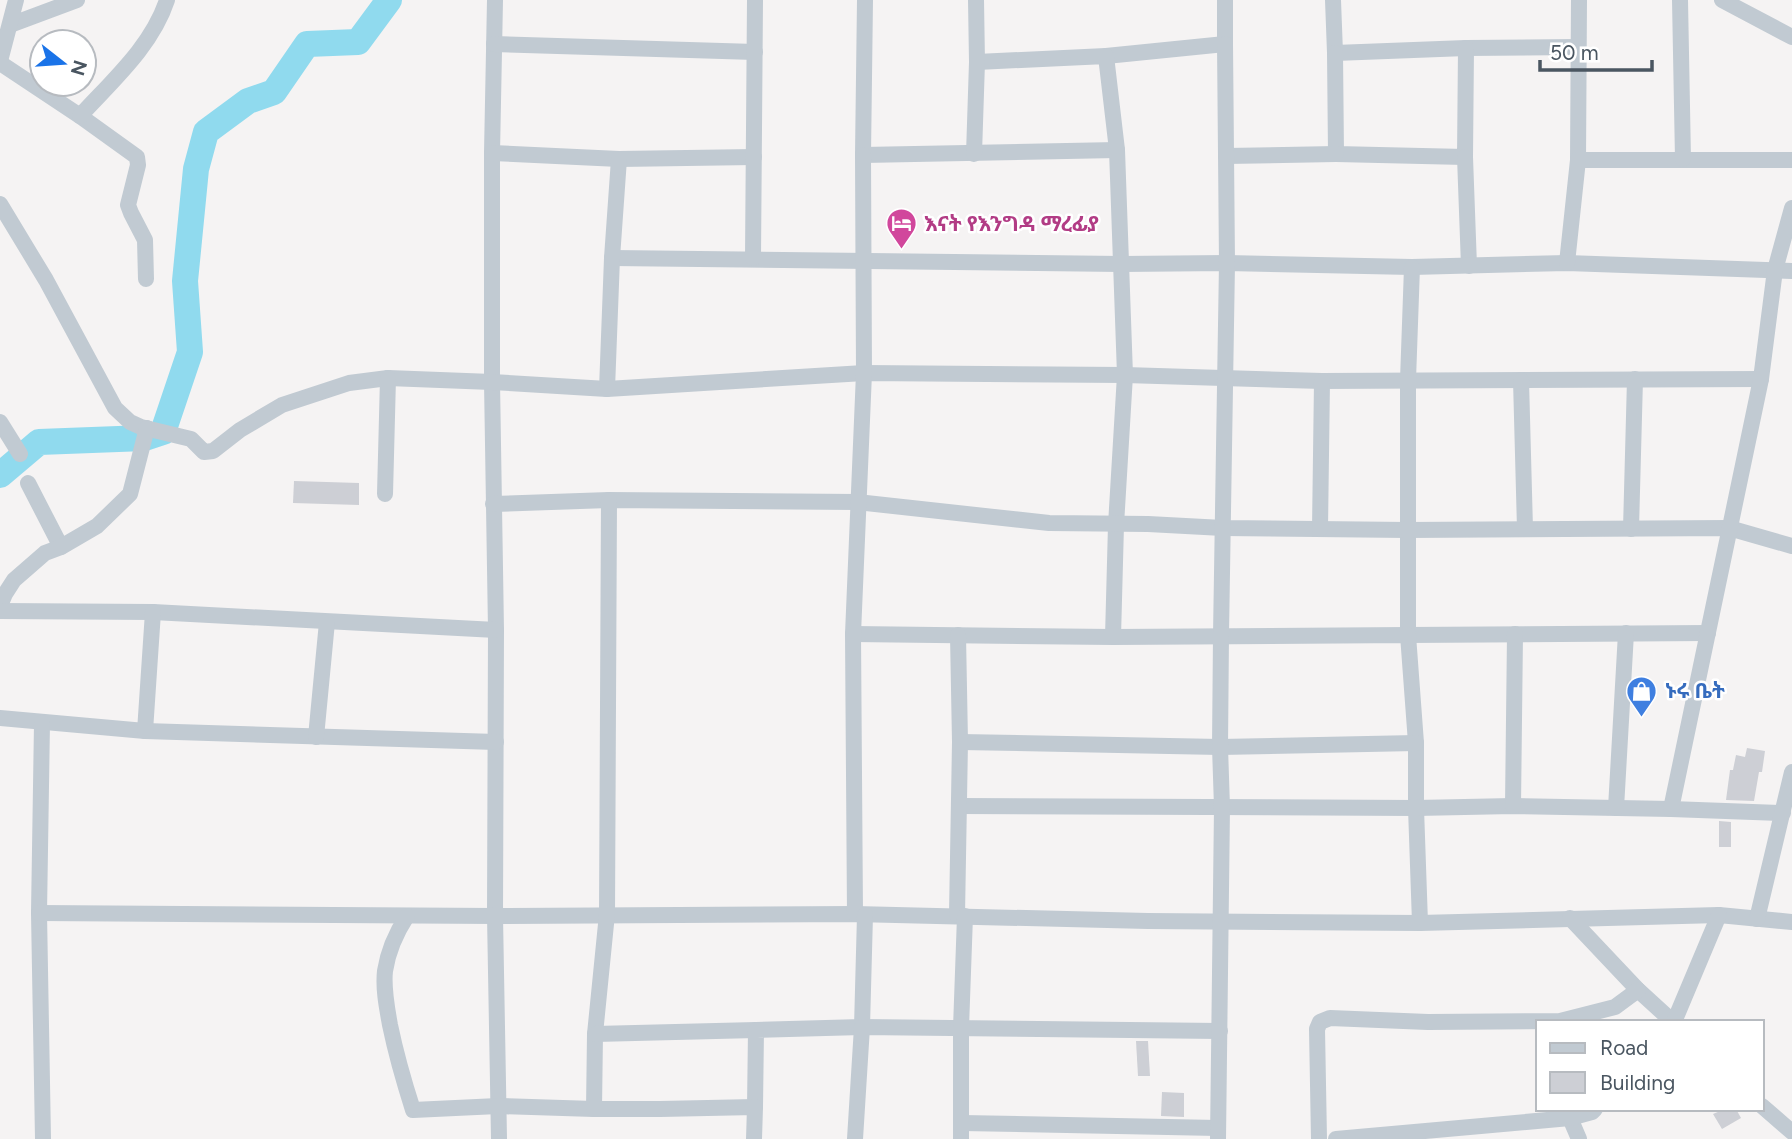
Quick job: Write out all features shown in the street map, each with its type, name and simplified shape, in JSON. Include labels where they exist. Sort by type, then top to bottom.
[{"type":"street","points":[[16,0],[1,54],[137,157],[138,165],[128,205],[145,240],[146,279]]},
{"type":"street","points":[[10,25],[77,0]]},
{"type":"street","points":[[80,116],[140,49],[161,18],[167,0]]},
{"type":"street","points":[[495,0],[492,382],[499,1139]]},
{"type":"street","points":[[753,258],[755,0]]},
{"type":"street","points":[[855,1139],[862,1027],[853,634],[864,373],[865,0]]},
{"type":"street","points":[[974,154],[976,0]]},
{"type":"street","points":[[958,635],[961,1131],[1218,1134],[1221,635],[1227,263],[1225,0]]},
{"type":"street","points":[[1333,0],[1336,153]]},
{"type":"street","points":[[1567,264],[1578,160],[1579,0]]},
{"type":"street","points":[[1681,0],[1683,159]]},
{"type":"street","points":[[1722,0],[1792,37]]},
{"type":"street","points":[[494,44],[755,52]]},
{"type":"street","points":[[977,62],[1106,56],[1225,44]]},
{"type":"street","points":[[1335,53],[1578,47]]},
{"type":"street","points":[[1466,48],[1465,157],[1469,266]]},
{"type":"street","points":[[1106,56],[1117,150],[1125,375],[1116,525],[1113,637]]},
{"type":"street","points":[[863,155],[1117,150]]},
{"type":"street","points":[[492,153],[619,159],[754,157]]},
{"type":"street","points":[[1226,156],[1336,153],[1465,157]]},
{"type":"street","points":[[607,389],[619,159]]},
{"type":"street","points":[[1578,160],[1792,160]]},
{"type":"street","points":[[0,204],[46,280],[115,408],[130,422],[191,439],[204,452],[213,452],[240,430],[282,405],[349,383],[388,379],[607,389],[864,373],[1125,375],[1322,381],[1761,379]]},
{"type":"street","points":[[1671,809],[1761,379],[1775,270],[1792,208]]},
{"type":"street","points":[[612,258],[1412,267],[1567,264],[1792,271]]},
{"type":"street","points":[[1412,267],[1408,380],[1408,635],[1416,743],[1420,923]]},
{"type":"street","points":[[385,494],[388,379]]},
{"type":"street","points":[[1631,529],[1635,379]]},
{"type":"street","points":[[1521,380],[1525,529]]},
{"type":"street","points":[[1320,529],[1322,381]]},
{"type":"street","points":[[0,422],[20,454]]},
{"type":"street","points":[[148,428],[130,494],[97,526],[45,553],[14,580],[0,608],[153,612],[496,630]]},
{"type":"street","points":[[28,483],[61,547]]},
{"type":"street","points":[[493,504],[609,500],[857,502],[1049,523],[1223,528],[1730,528],[1792,546]]},
{"type":"street","points":[[594,1109],[595,1034],[607,915],[609,500]]},
{"type":"street","points":[[145,731],[153,612]]},
{"type":"street","points":[[316,737],[327,622]]},
{"type":"street","points":[[1616,808],[1626,633]]},
{"type":"street","points":[[853,634],[1113,637],[1708,633]]},
{"type":"street","points":[[1513,806],[1515,634]]},
{"type":"street","points":[[0,718],[145,731],[496,742]]},
{"type":"street","points":[[42,723],[39,913],[43,1139]]},
{"type":"street","points":[[960,743],[1220,747],[1416,743]]},
{"type":"street","points":[[1757,919],[1792,772]]},
{"type":"street","points":[[959,806],[1513,806],[1783,813]]},
{"type":"street","points":[[39,913],[407,916],[860,915],[1420,923],[1718,915],[1792,922]]},
{"type":"street","points":[[1675,1020],[1718,915]]},
{"type":"street","points":[[407,916],[390,947],[384,973],[384,991],[398,1065],[413,1110],[498,1106],[594,1109],[755,1107]]},
{"type":"street","points":[[1570,918],[1638,990],[1672,1020]]},
{"type":"street","points":[[1564,1020],[1615,1007],[1638,990]]},
{"type":"street","points":[[1319,1139],[1317,1029],[1320,1022],[1330,1018],[1536,1021]]},
{"type":"street","points":[[595,1034],[862,1027],[1220,1031]]},
{"type":"street","points":[[754,1139],[756,1030]]},
{"type":"street","points":[[1764,1108],[1792,1132]]},
{"type":"street","points":[[1336,1139],[1570,1118],[1593,1111]]},
{"type":"street","points":[[1570,1118],[1579,1139]]},
{"type":"building","points":[[294,481],[359,483],[359,505],[293,503]]},
{"type":"building","points":[[1747,748],[1765,751],[1754,801],[1726,800],[1730,770],[1733,770],[1736,755],[1745,757]]},
{"type":"building","points":[[1719,821],[1731,822],[1731,847],[1719,847]]},
{"type":"building","points":[[1136,1041],[1148,1041],[1150,1076],[1138,1076]]},
{"type":"building","points":[[1162,1092],[1184,1093],[1184,1117],[1161,1116]]},
{"type":"building","points":[[1737,1111],[1741,1118],[1722,1129],[1713,1114]]},
{"type":"waterway","points":[[0,475],[39,442],[145,438],[163,432],[190,352],[185,281],[196,169],[206,132],[248,101],[274,92],[307,44],[358,42],[389,0]]},
{"type":"place","name":"እናት የእንግዳ ማረፊያ","points":[[901,251]]},
{"type":"place","name":"ኑሩ ቤት","points":[[1642,718]]}]
